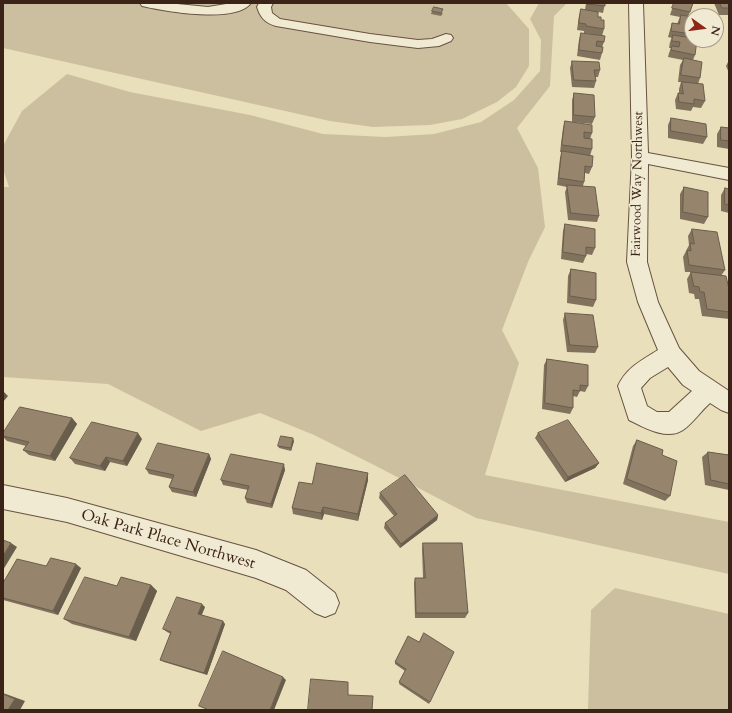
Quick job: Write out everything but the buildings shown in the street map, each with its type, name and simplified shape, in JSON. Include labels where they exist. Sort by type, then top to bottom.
[{"type":"street","points":[[147,3],[276,22],[370,38],[418,44],[434,43],[446,38]]},
{"type":"street","points":[[207,12],[223,10],[244,3]]},
{"type":"street","points":[[266,3],[264,6],[266,15],[276,22]]},
{"type":"street","name":"Fairwood Way Northwest","points":[[636,3],[640,157],[637,262],[648,302],[671,354],[691,378],[729,403]]},
{"type":"street","points":[[640,157],[729,174]]},
{"type":"street","points":[[671,354],[642,371],[629,386],[637,413],[655,422],[674,423],[708,390]]},
{"type":"street","name":"Oak Park Place Northwest","points":[[3,497],[67,510],[256,564],[296,580],[325,603]]},
{"type":"shaded area","points":[[3,3],[506,3],[529,29],[529,66],[516,87],[497,102],[462,119],[430,125],[373,127],[330,121],[3,48]]},
{"type":"shaded area","points":[[539,3],[567,3],[554,16],[550,86],[517,128],[538,168],[545,227],[528,262],[502,330],[519,363],[485,475],[729,522],[729,574],[476,518],[314,435],[260,413],[201,431],[108,384],[3,377],[3,187],[9,187],[3,169],[3,146],[22,111],[67,74],[130,92],[250,115],[323,134],[386,137],[434,134],[481,122],[514,100],[540,71],[541,40],[530,19]]},
{"type":"shaded area","points":[[615,588],[729,614],[729,710],[588,710],[591,610]]}]
